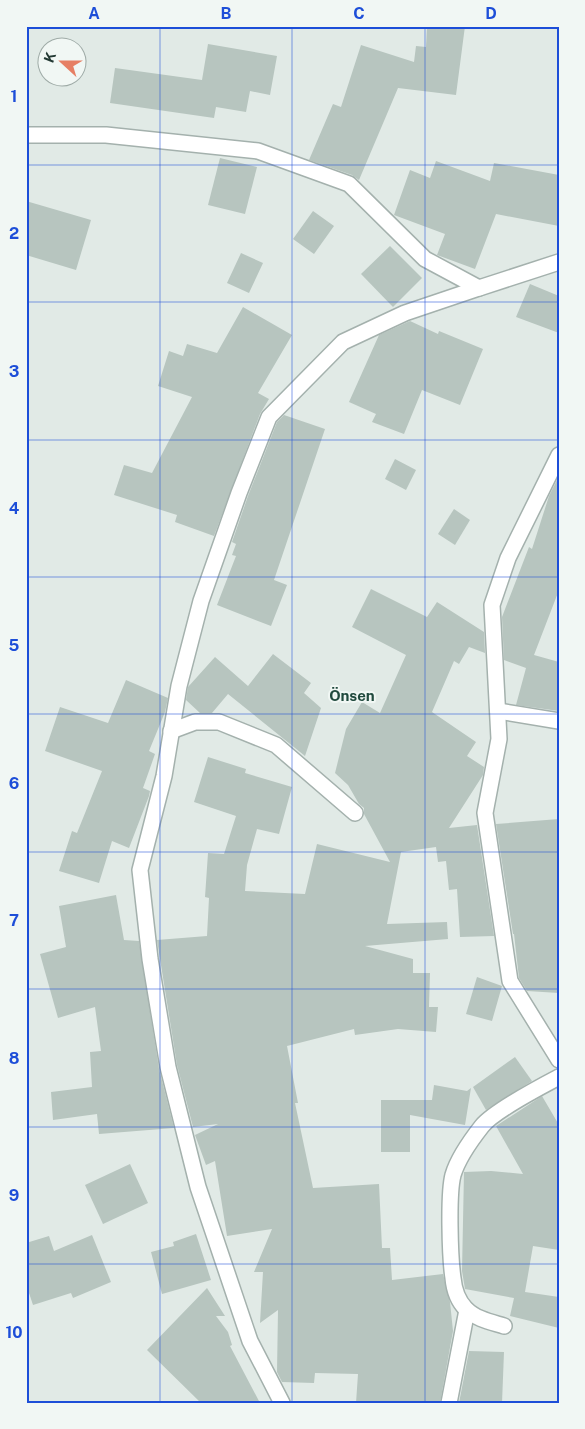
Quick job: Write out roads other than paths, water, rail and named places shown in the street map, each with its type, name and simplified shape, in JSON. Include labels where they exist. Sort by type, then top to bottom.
[{"type":"street","points":[[26,135],[106,135],[258,151],[349,184],[425,259],[479,288]]},
{"type":"street","points":[[282,1403],[250,1341],[198,1187],[168,1067],[150,959],[140,870],[164,776],[178,686],[201,601],[239,493],[269,417],[343,342],[404,313],[559,262]]},
{"type":"street","points":[[559,455],[553,480],[508,558],[492,605],[499,739],[485,813],[510,981],[559,1060]]},
{"type":"street","points":[[498,711],[559,721]]},
{"type":"street","points":[[171,731],[195,722],[219,722],[276,745],[355,812]]},
{"type":"street","points":[[504,1326],[480,1319],[467,1310],[458,1296],[453,1278],[451,1193],[453,1176],[459,1161],[483,1124],[516,1101],[559,1077]]},
{"type":"street","points":[[449,1403],[467,1310]]},
{"type":"district","name":"Önsen","points":[[352,696]]}]
